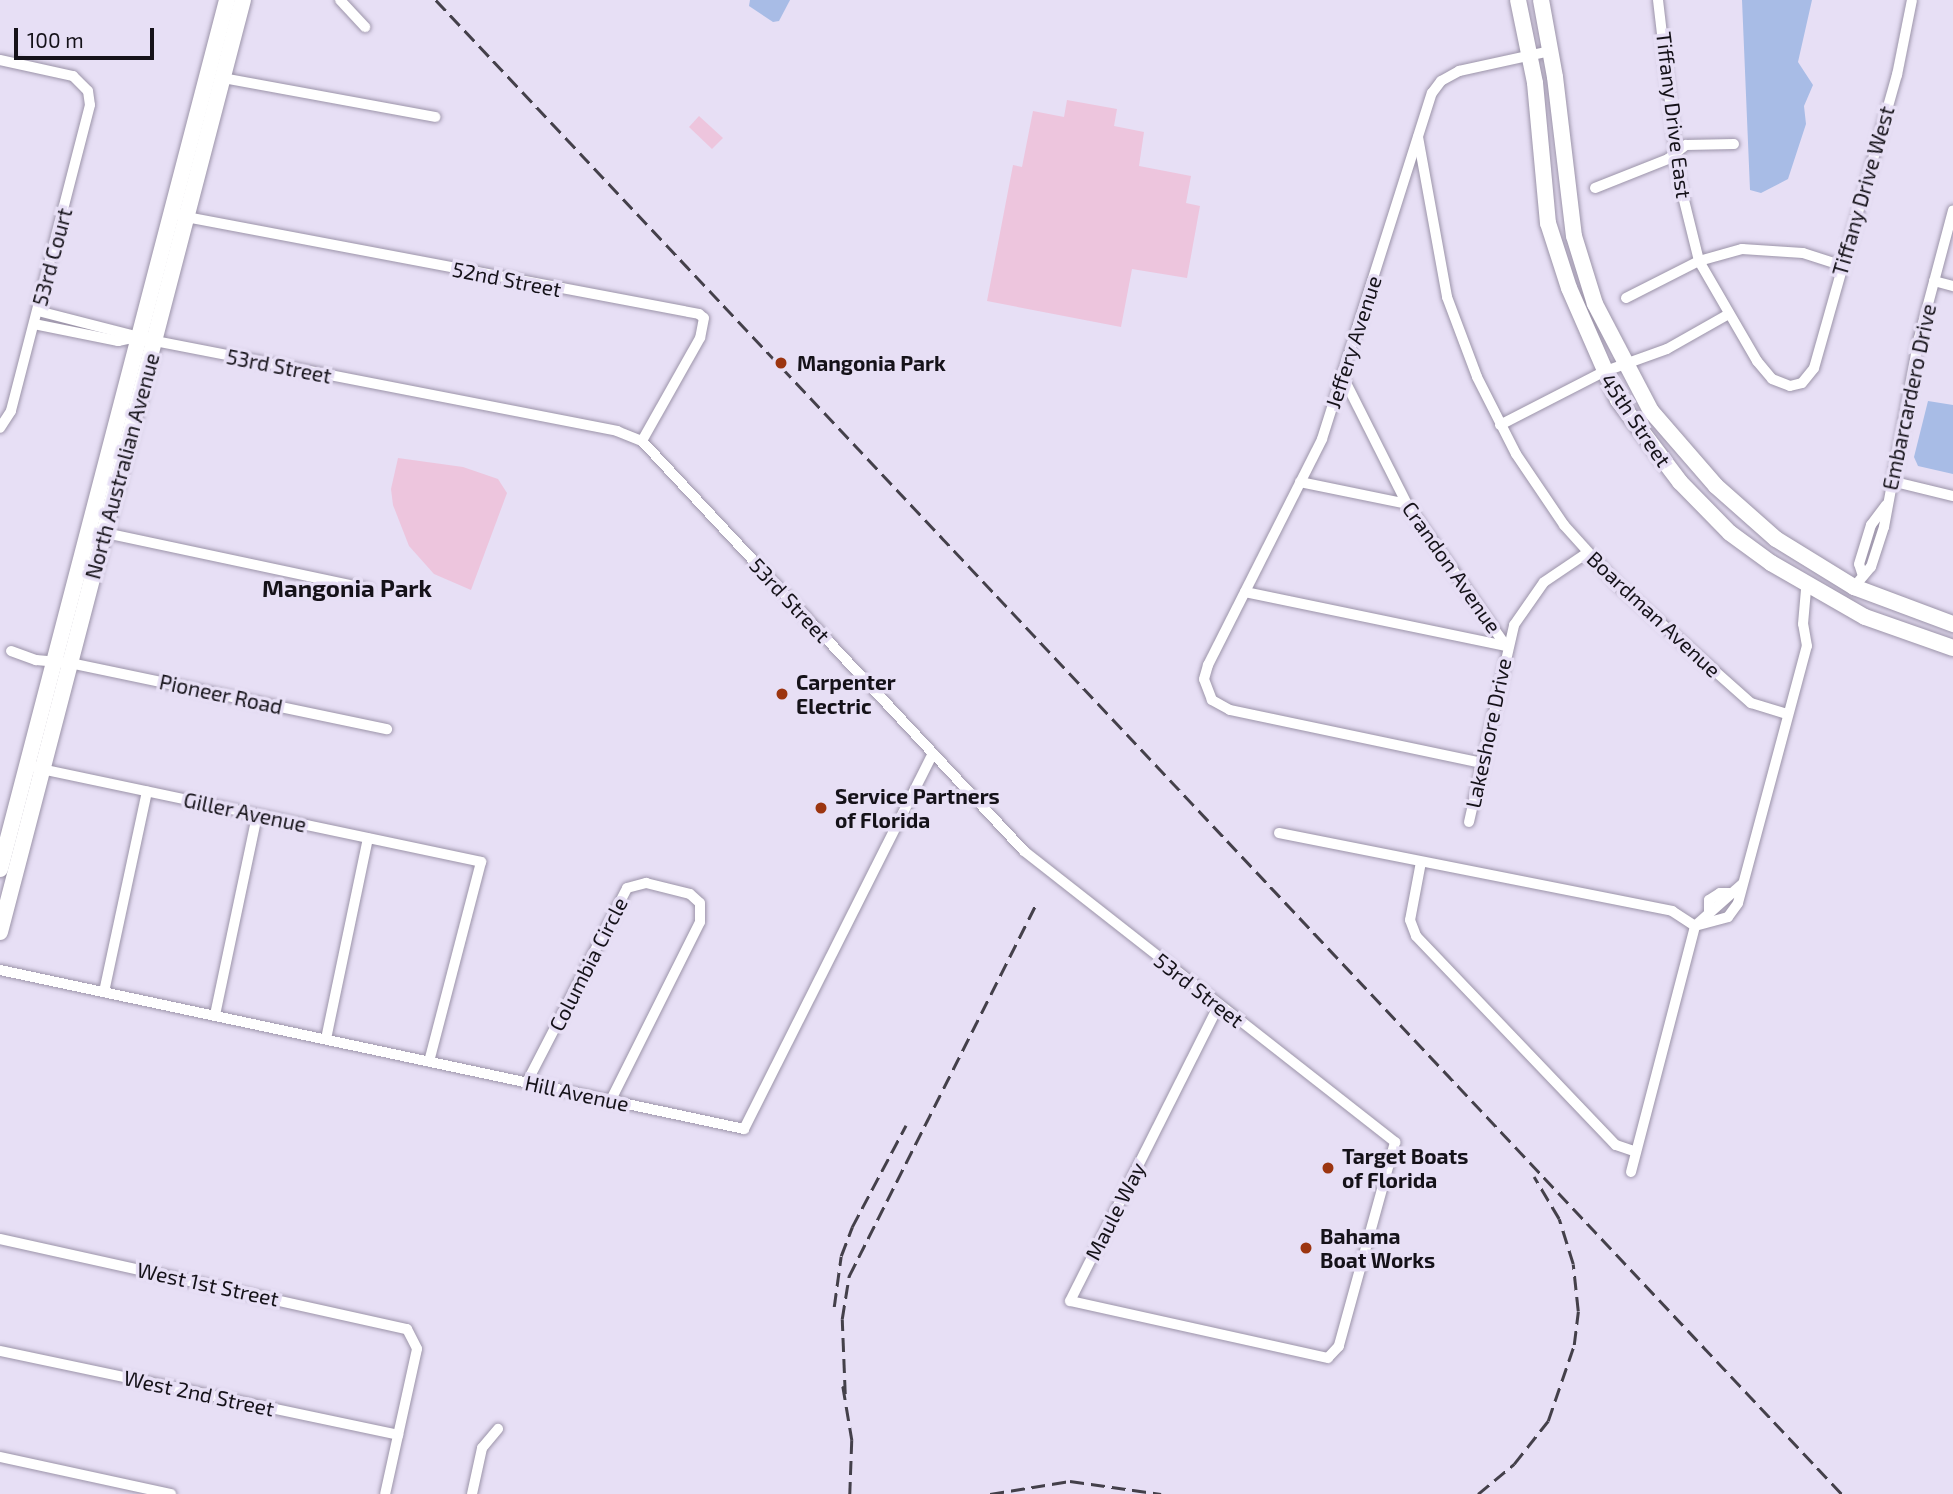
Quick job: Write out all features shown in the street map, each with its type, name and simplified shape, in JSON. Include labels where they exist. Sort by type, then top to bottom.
[{"type":"main road","name":"North Australian Avenue","points":[[179,215],[223,78],[227,0]]},
{"type":"main road","name":"North Australian Avenue","points":[[0,932],[5,866],[35,768],[227,32],[243,0]]},
{"type":"main road","name":"45th Street","points":[[1518,0],[1531,56],[1548,223],[1603,372],[1636,426],[1680,482],[1730,533],[1817,592],[1888,626],[1953,648]]},
{"type":"main road","name":"45th Street","points":[[1541,0],[1551,51],[1574,236],[1595,304],[1623,365],[1658,419],[1743,513],[1800,556],[1953,624]]},
{"type":"main road","name":"North Australian Avenue","points":[[62,662],[105,533],[147,339]]},
{"type":"main road","points":[[1817,592],[1838,596],[1858,580]]},
{"type":"street","points":[[340,0],[365,27]]},
{"type":"street","name":"Tiffany Drive East","points":[[1658,0],[1678,150],[1679,180],[1699,261],[1727,315],[1772,379],[1790,386],[1807,379]]},
{"type":"street","name":"Tiffany Drive West","points":[[1807,379],[1814,368],[1897,75],[1912,0]]},
{"type":"street","name":"Jeffery Avenue","points":[[1482,763],[1230,710],[1212,700],[1205,672],[1322,439],[1432,93],[1446,77],[1551,51]]},
{"type":"street","name":"53rd Court","points":[[0,60],[66,73],[84,85],[89,112],[11,411],[0,428]]},
{"type":"street","points":[[223,78],[435,117]]},
{"type":"street","name":"Boardman Avenue","points":[[1418,136],[1447,297],[1469,360],[1500,425],[1542,494],[1587,553],[1751,703],[1787,714]]},
{"type":"street","points":[[1595,188],[1668,159],[1686,145],[1734,144]]},
{"type":"street","name":"Embarcardero Drive","points":[[1858,580],[1859,564],[1871,526],[1888,502],[1934,281],[1953,210]]},
{"type":"street","name":"52nd Street","points":[[179,215],[699,314],[704,318],[700,338],[642,441]]},
{"type":"street","points":[[1626,298],[1699,261],[1742,249],[1803,253],[1841,265]]},
{"type":"street","points":[[1934,281],[1953,286]]},
{"type":"street","name":"53rd Street","points":[[38,311],[147,339],[607,429],[642,441],[1024,851],[1395,1142],[1335,1354],[1321,1358],[1196,1329]]},
{"type":"street","points":[[1500,425],[1603,372],[1667,349],[1727,315]]},
{"type":"street","name":"53rd Street","points":[[34,324],[118,341],[147,339]]},
{"type":"street","name":"Crandon Avenue","points":[[1342,375],[1407,504],[1506,646]]},
{"type":"street","points":[[1891,481],[1953,496]]},
{"type":"street","points":[[1300,482],[1407,504]]},
{"type":"street","points":[[105,533],[368,589]]},
{"type":"street","name":"Lakeshore Drive","points":[[1469,822],[1506,646],[1531,597],[1559,569],[1587,553]]},
{"type":"street","points":[[1245,592],[1506,646]]},
{"type":"street","points":[[1279,832],[1672,911],[1695,926],[1728,917],[1738,903],[1737,889],[1807,646],[1805,610],[1817,592]]},
{"type":"street","points":[[1805,610],[1817,592]]},
{"type":"street","name":"Pioneer Road","points":[[62,662],[387,729]]},
{"type":"street","name":"Hill Avenue","points":[[0,970],[744,1129],[933,754]]},
{"type":"street","name":"Giller Avenue","points":[[35,768],[481,862],[429,1061]]},
{"type":"street","points":[[104,992],[147,792]]},
{"type":"street","points":[[215,1015],[257,815]]},
{"type":"street","points":[[326,1039],[368,838]]},
{"type":"street","points":[[1421,862],[1410,920],[1416,936],[1616,1145],[1636,1152]]},
{"type":"street","name":"Columbia Circle","points":[[527,1082],[627,888],[646,883],[690,894],[700,903],[700,922],[611,1100]]},
{"type":"street","points":[[1631,1172],[1695,926],[1709,911],[1709,900],[1720,892],[1737,889]]},
{"type":"street","name":"Maule Way","points":[[1196,1329],[1070,1301],[1219,1005]]},
{"type":"street","name":"West 1st Street","points":[[0,1239],[400,1326],[414,1335],[417,1349],[398,1435]]},
{"type":"street","name":"West 2nd Street","points":[[0,1351],[398,1435]]},
{"type":"street","points":[[472,1494],[482,1448],[498,1429]]},
{"type":"street","points":[[384,1494],[398,1435]]},
{"type":"street","points":[[0,1457],[171,1494]]},
{"type":"shaded area","points":[[1067,100],[1117,109],[1114,126],[1144,132],[1139,166],[1191,176],[1186,203],[1200,206],[1187,278],[1132,269],[1121,327],[987,301],[1013,165],[1022,167],[1033,111],[1064,117]]},
{"type":"shaded area","points":[[699,116],[723,138],[712,149],[689,127]]},
{"type":"shaded area","points":[[398,458],[463,467],[498,479],[507,493],[471,590],[434,574],[409,546],[393,505],[391,489]]},
{"type":"water","points":[[750,0],[790,0],[779,21],[773,22],[749,6]]},
{"type":"water","points":[[1742,0],[1812,0],[1798,62],[1813,85],[1804,106],[1806,124],[1788,179],[1761,193],[1750,190]]},
{"type":"water","points":[[1928,401],[1953,405],[1953,474],[1918,466],[1914,457]]},
{"type":"railway","points":[[436,0],[1842,1494]]},
{"type":"railway","points":[[845,1394],[842,1319],[849,1276],[1035,906]]},
{"type":"railway","points":[[834,1307],[841,1256],[852,1227],[906,1125]]},
{"type":"railway","points":[[1478,1494],[1514,1464],[1548,1421],[1574,1345],[1578,1311],[1573,1264],[1559,1219],[1534,1177]]},
{"type":"railway","points":[[843,1386],[852,1440],[850,1494]]},
{"type":"railway","points":[[990,1494],[1070,1481],[1161,1494]]},
{"type":"place","name":"Mangonia Park","points":[[781,363]]},
{"type":"place","name":"Carpenter Electric","points":[[782,694]]},
{"type":"place","name":"Service Partners of Florida","points":[[821,808]]},
{"type":"place","name":"Target Boats of Florida","points":[[1328,1168]]},
{"type":"place","name":"Bahama Boat Works","points":[[1306,1248]]},
{"type":"district","name":"Mangonia Park","points":[[347,588]]}]
